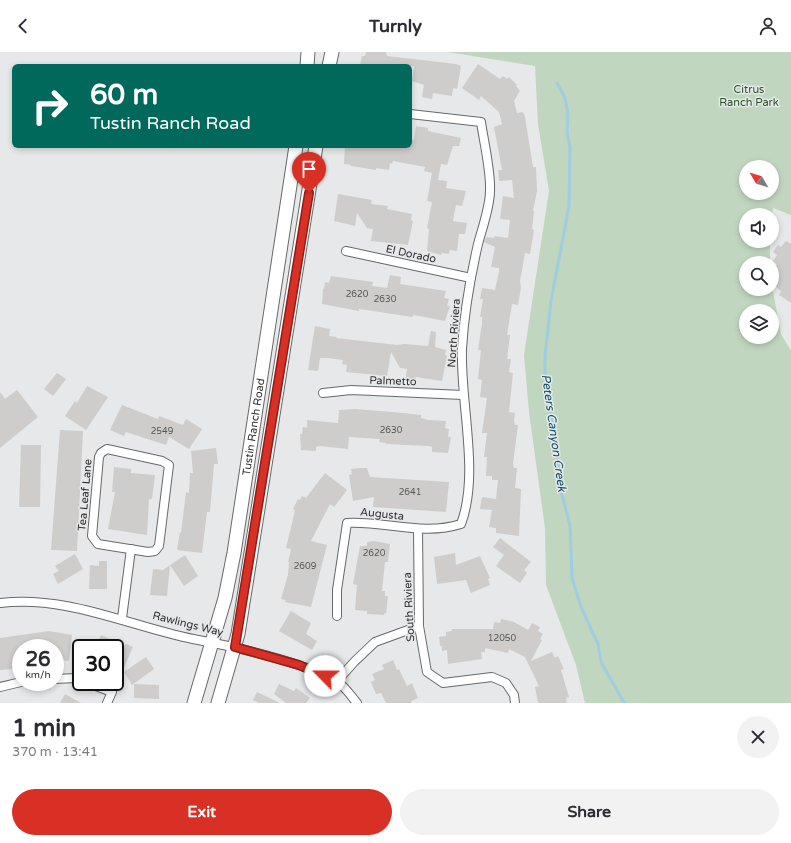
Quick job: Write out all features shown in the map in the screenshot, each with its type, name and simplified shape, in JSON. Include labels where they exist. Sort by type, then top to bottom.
[{"type":"main road","points":[[306,64],[308,52]]},
{"type":"main road","points":[[329,64],[332,52]]},
{"type":"main road","name":"Tustin Ranch Road","points":[[194,703],[225,598],[234,553],[296,148]]},
{"type":"main road","name":"Tustin Ranch Road","points":[[218,703],[235,647],[316,148]]},
{"type":"street","name":"North Riviera","points":[[412,114],[481,122],[490,192],[464,316],[463,395],[468,485],[467,510],[461,524]]},
{"type":"street","name":"El Dorado","points":[[346,251],[471,278]]},
{"type":"street","name":"Palmetto","points":[[323,394],[351,390],[463,395]]},
{"type":"street","name":"Tea Leaf Lane","points":[[107,450],[162,461],[169,465],[159,546],[155,551],[148,552],[131,549],[98,544],[92,536],[99,457],[101,453],[107,450]]},
{"type":"street","name":"Augusta","points":[[337,616],[336,590],[347,523],[363,522],[418,529],[445,529],[461,524]]},
{"type":"street","name":"South Riviera","points":[[418,529],[419,626],[426,672],[443,683],[492,678],[506,683],[514,695],[515,703]]},
{"type":"street","points":[[122,618],[131,549]]},
{"type":"street","name":"Rawlings Way","points":[[0,602],[60,604],[122,618],[193,639],[235,647],[299,665],[337,682],[357,703]]},
{"type":"street","points":[[337,682],[355,661],[376,642],[419,626]]},
{"type":"street","points":[[0,687],[12,684]]},
{"type":"street","points":[[107,703],[112,692],[109,691]]},
{"type":"green space","name":"Citrus Ranch Park","points":[[447,52],[791,52],[791,215],[779,210],[779,208],[739,208],[739,248],[770,248],[770,256],[739,256],[739,296],[774,296],[775,304],[739,304],[739,344],[779,344],[779,323],[781,334],[791,351],[791,703],[585,703],[576,665],[546,585],[545,528],[529,412],[524,355],[549,191],[538,124],[535,66]]},
{"type":"building","points":[[366,52],[386,52],[387,56],[456,64],[461,66],[457,89],[453,88],[452,96],[433,93],[432,99],[422,97],[424,85],[412,81],[414,66],[412,66],[412,64],[360,64],[362,56],[365,56]]},
{"type":"building","points":[[478,64],[500,79],[503,76],[507,79],[509,77],[517,85],[516,86],[520,91],[514,101],[517,113],[523,112],[525,117],[533,167],[536,167],[537,191],[533,211],[532,229],[534,230],[530,254],[525,253],[520,281],[521,288],[518,305],[512,304],[507,335],[510,335],[507,359],[511,359],[509,372],[513,373],[509,412],[515,413],[515,425],[518,425],[513,464],[514,468],[517,468],[515,488],[521,489],[519,536],[496,533],[496,528],[489,527],[492,510],[480,509],[482,497],[496,499],[498,480],[492,480],[492,476],[486,476],[487,457],[484,457],[487,433],[482,433],[487,398],[480,397],[482,380],[478,379],[481,350],[478,350],[482,324],[482,317],[480,317],[483,299],[480,299],[482,288],[495,290],[499,272],[499,268],[491,267],[495,247],[484,242],[486,237],[494,238],[494,236],[508,238],[510,220],[500,219],[503,196],[514,198],[512,180],[499,181],[498,170],[502,170],[494,127],[502,124],[499,112],[481,96],[479,100],[462,88]]},
{"type":"building","points":[[416,126],[428,128],[428,131],[461,138],[459,146],[453,146],[447,165],[441,164],[438,180],[447,181],[446,188],[466,191],[462,206],[456,205],[453,221],[467,223],[465,234],[459,234],[457,251],[450,250],[449,254],[442,253],[441,255],[427,251],[429,229],[427,228],[432,202],[427,201],[432,173],[424,171],[425,167],[393,161],[392,164],[390,163],[389,170],[376,168],[376,170],[344,164],[345,148],[412,148],[412,140],[414,140]]},
{"type":"building","points":[[338,194],[372,200],[371,204],[388,206],[387,209],[412,214],[411,220],[413,221],[408,245],[371,241],[373,229],[367,228],[357,213],[355,226],[334,221]]},
{"type":"building","points":[[786,241],[791,244],[791,303],[779,295],[781,291],[779,289],[779,256],[776,256],[773,252],[776,248],[779,248],[779,246],[781,247]]},
{"type":"building","points":[[390,275],[401,277],[400,284],[446,291],[444,298],[449,299],[447,306],[450,306],[445,321],[414,315],[412,317],[359,309],[359,311],[322,304],[325,282],[329,283],[331,276],[373,282],[372,286],[387,288]]},
{"type":"building","points":[[315,326],[330,329],[329,336],[337,337],[336,338],[397,345],[404,344],[428,346],[431,331],[436,332],[435,347],[446,350],[445,355],[447,356],[442,381],[416,377],[416,383],[405,382],[407,369],[400,368],[391,352],[387,376],[346,372],[347,365],[342,364],[343,360],[328,358],[320,358],[318,371],[308,370]]},
{"type":"building","points":[[57,373],[66,379],[53,396],[44,389]]},
{"type":"building","points":[[87,386],[108,397],[86,430],[65,416],[75,401],[77,403]]},
{"type":"building","points":[[17,390],[38,417],[0,448],[0,392],[5,399]]},
{"type":"building","points":[[122,405],[158,419],[159,416],[183,425],[186,419],[202,429],[189,449],[169,437],[166,445],[126,432],[124,436],[110,430]]},
{"type":"building","points":[[355,409],[421,415],[421,418],[428,420],[446,421],[445,428],[449,429],[448,437],[451,437],[448,453],[432,452],[432,447],[429,446],[386,444],[379,442],[380,439],[349,437],[348,449],[320,446],[316,447],[316,451],[301,450],[300,434],[302,434],[303,427],[307,428],[307,420],[338,423],[339,410]]},
{"type":"building","points":[[60,430],[83,431],[77,551],[51,550]]},
{"type":"building","points":[[21,445],[41,445],[40,507],[19,507]]},
{"type":"building","points":[[216,448],[218,464],[214,464],[210,512],[207,512],[202,553],[177,550],[180,532],[181,533],[186,492],[189,493],[190,473],[193,473],[191,451]]},
{"type":"building","points":[[114,467],[131,469],[131,473],[155,475],[152,499],[149,499],[147,535],[108,529],[115,492],[112,492]]},
{"type":"building","points":[[367,468],[370,477],[449,482],[446,512],[373,507],[374,497],[353,501],[349,475],[352,474],[351,469]]},
{"type":"building","points":[[325,473],[347,490],[334,507],[330,504],[311,541],[327,545],[311,607],[285,602],[286,600],[281,599],[288,575],[288,562],[291,549],[286,548],[295,510],[293,509],[298,499],[300,500],[302,496],[306,498]]},
{"type":"building","points":[[500,538],[531,562],[524,570],[527,573],[520,583],[496,566],[504,555],[493,547]]},
{"type":"building","points":[[374,541],[390,544],[388,562],[385,562],[382,591],[385,591],[385,596],[388,596],[386,614],[384,613],[384,615],[367,614],[367,611],[355,610],[357,585],[353,584],[360,546],[367,546],[367,542]]},
{"type":"building","points":[[455,553],[456,565],[480,556],[490,578],[488,579],[490,585],[471,593],[466,580],[437,584],[434,557]]},
{"type":"building","points":[[75,554],[83,569],[58,584],[53,574],[59,571],[55,566]]},
{"type":"building","points":[[185,555],[198,576],[184,586],[170,565]]},
{"type":"building","points":[[99,561],[107,561],[107,589],[89,589],[90,565],[99,566]]},
{"type":"building","points":[[170,565],[167,596],[150,595],[153,569],[163,570]]},
{"type":"building","points":[[291,611],[311,623],[306,634],[317,641],[312,650],[279,631]]},
{"type":"building","points":[[501,619],[514,622],[528,630],[532,623],[540,627],[538,631],[543,634],[540,639],[542,640],[531,661],[552,652],[555,658],[558,656],[564,669],[561,670],[569,697],[566,698],[567,703],[538,703],[535,687],[539,686],[525,657],[509,649],[508,653],[485,648],[485,652],[481,652],[482,659],[448,664],[447,650],[442,651],[439,637],[446,636],[446,632],[452,631],[452,629],[493,629],[494,622],[500,623]]},
{"type":"building","points":[[49,631],[72,635],[69,661],[64,661],[64,639],[12,639],[12,669],[0,670],[0,638]]},
{"type":"building","points":[[101,635],[110,639],[99,639]]},
{"type":"building","points":[[126,644],[133,647],[124,667],[124,646]]},
{"type":"building","points":[[146,657],[154,669],[132,685],[124,672]]},
{"type":"building","points":[[393,660],[397,670],[399,669],[407,686],[412,683],[418,698],[411,701],[412,703],[386,703],[381,693],[376,694],[371,682],[375,680],[372,674],[384,669],[382,665]]},
{"type":"building","points":[[134,684],[159,685],[159,699],[134,698]]},
{"type":"building","points":[[279,684],[294,691],[296,688],[310,698],[306,703],[286,703],[274,694]]},
{"type":"building","points":[[257,692],[280,703],[259,703],[253,700]]},
{"type":"building","points":[[65,694],[81,703],[60,703]]},
{"type":"waterway","name":"Peters Canyon Creek","points":[[557,83],[565,98],[568,114],[567,132],[570,147],[569,206],[551,301],[545,356],[545,375],[562,495],[570,525],[572,578],[581,607],[598,644],[601,662],[624,703]]},
{"type":"route","points":[[309,193],[235,647],[299,665],[325,676]]}]
